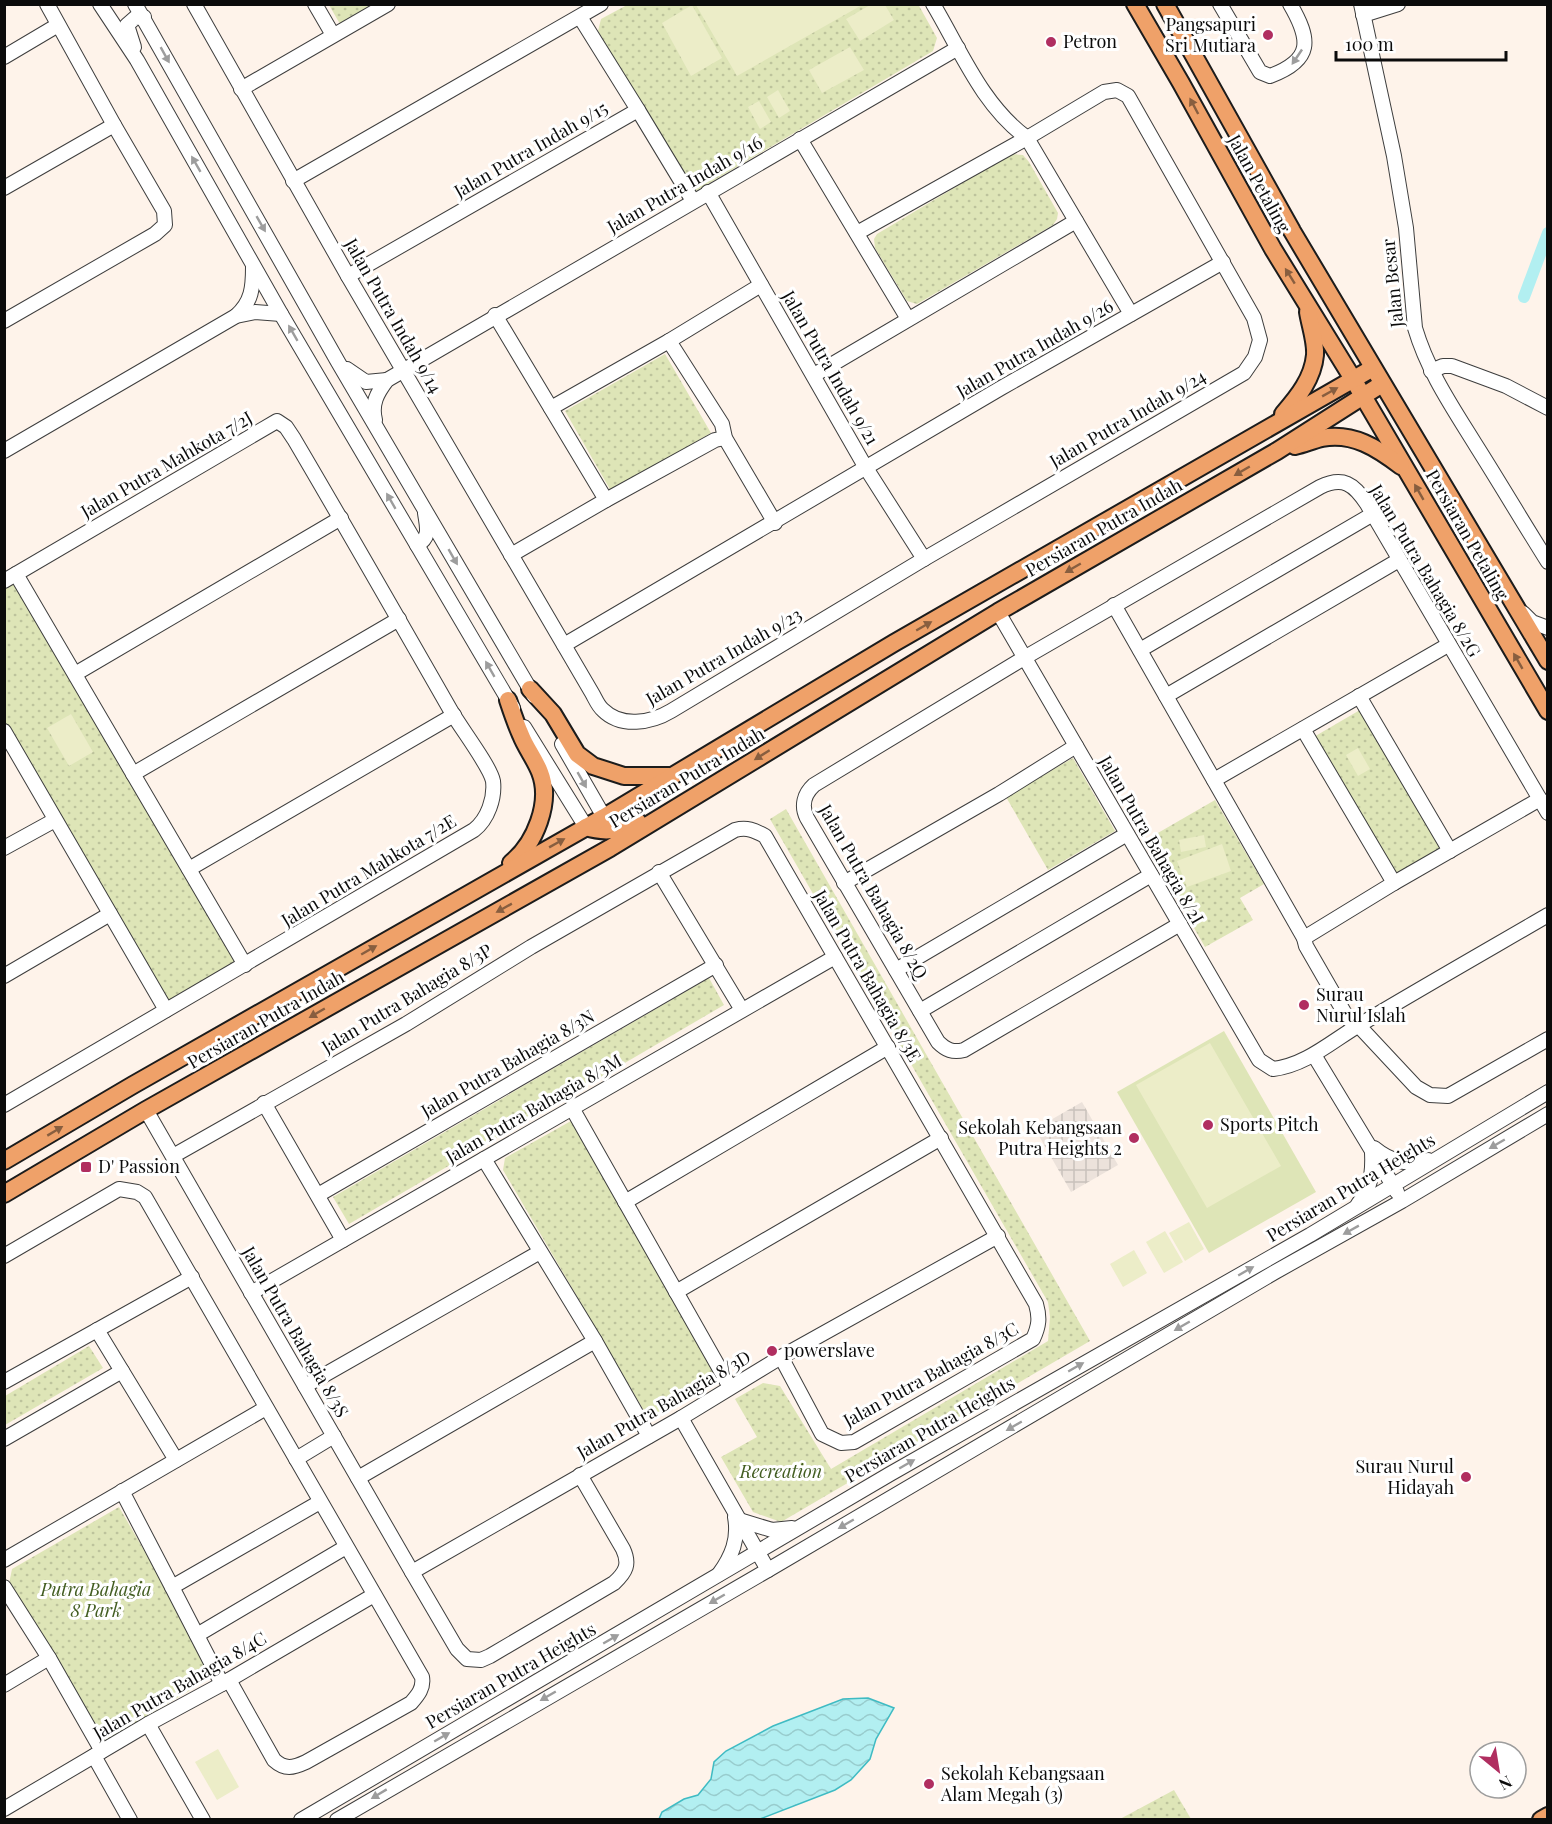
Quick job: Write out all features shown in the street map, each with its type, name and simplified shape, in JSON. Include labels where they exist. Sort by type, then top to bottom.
[{"type":"main road","name":"Jalan Petaling","points":[[1135,4],[1273,249],[1353,379]]},
{"type":"main road","name":"Jalan Petaling","points":[[1165,4],[1292,231],[1373,368]]},
{"type":"main road","points":[[1264,430],[1296,399],[1311,372],[1315,343],[1306,301]]},
{"type":"main road","name":"Persiaran Putra Indah","points":[[4,1161],[482,886],[596,825],[672,776],[894,643],[1373,368]]},
{"type":"main road","name":"Persiaran Petaling","points":[[1373,368],[1548,661]]},
{"type":"main road","name":"Persiaran Petaling","points":[[1353,379],[1548,711]]},
{"type":"main road","name":"Persiaran Putra Indah","points":[[4,1194],[146,1110],[610,848],[998,612],[1277,451],[1382,384]]},
{"type":"main road","points":[[1277,451],[1320,438],[1346,437],[1372,446],[1406,470]]},
{"type":"main road","points":[[894,643],[858,671],[854,681],[862,686],[885,675],[901,671]]},
{"type":"main road","points":[[530,689],[553,714],[577,754],[593,766],[624,776],[672,776]]},
{"type":"main road","points":[[781,710],[799,704],[828,689],[834,689],[837,692],[838,699],[835,703],[808,720],[794,736]]},
{"type":"main road","points":[[482,886],[519,857],[540,823],[544,789],[541,773],[521,735],[508,700]]},
{"type":"main road","points":[[530,893],[546,876],[586,850],[596,825],[626,829],[671,804],[704,792]]},
{"type":"main road","points":[[1541,1820],[1548,1816]]},
{"type":"street","points":[[4,321],[161,230],[165,225],[165,218],[153,192],[47,4]]},
{"type":"street","points":[[100,4],[137,60],[281,314],[508,700],[596,825]]},
{"type":"street","points":[[135,4],[338,362],[530,689],[596,825]]},
{"type":"street","name":"Jalan Putra Indah 9/14","points":[[194,4],[293,181],[564,645]]},
{"type":"street","points":[[315,4],[333,36]]},
{"type":"street","points":[[241,89],[388,4]]},
{"type":"street","points":[[293,181],[601,4]]},
{"type":"street","points":[[933,4],[982,91],[1011,126],[1027,138],[1131,314]]},
{"type":"street","points":[[1220,4],[1260,72],[1270,76],[1295,64],[1305,40],[1304,32],[1290,4]]},
{"type":"street","points":[[1362,10],[1398,4]]},
{"type":"street","name":"Jalan Besar","points":[[1362,10],[1382,97],[1406,228],[1415,328],[1431,372],[1548,562]]},
{"type":"street","points":[[137,60],[127,25],[135,18],[144,17]]},
{"type":"street","name":"Jalan Putra Indah 9/15","points":[[348,276],[638,110],[580,17]]},
{"type":"street","points":[[4,57],[58,25]]},
{"type":"street","name":"Jalan Putra Indah 9/16","points":[[387,380],[495,315],[958,48]]},
{"type":"street","name":"Jalan Putra Indah 9/24","points":[[924,560],[1244,373],[1255,357],[1260,340],[1259,332],[1223,262],[1128,96],[1117,90],[1104,92],[1027,138]]},
{"type":"street","points":[[638,110],[693,201]]},
{"type":"street","points":[[4,188],[114,126]]},
{"type":"street","points":[[857,233],[1027,138]]},
{"type":"street","points":[[800,139],[908,319]]},
{"type":"street","name":"Jalan Putra Indah 9/21","points":[[708,192],[866,468],[924,560]]},
{"type":"street","points":[[814,375],[1076,221]]},
{"type":"street","name":"Jalan Putra Indah 9/26","points":[[564,645],[1223,262]]},
{"type":"street","points":[[4,451],[236,316],[248,305],[251,297],[253,264]]},
{"type":"street","points":[[551,408],[669,341],[761,285]]},
{"type":"street","points":[[236,316],[255,312],[281,314]]},
{"type":"street","points":[[495,315],[606,500]]},
{"type":"street","points":[[669,341],[722,424],[724,438],[774,523]]},
{"type":"street","points":[[338,362],[366,382],[387,380]]},
{"type":"street","points":[[1431,372],[1443,366],[1452,366],[1506,386],[1548,408]]},
{"type":"street","points":[[380,431],[374,418],[373,406],[387,380]]},
{"type":"street","name":"Jalan Putra Mahkota 7/2J","points":[[10,577],[277,421],[286,427],[294,439],[341,518]]},
{"type":"street","points":[[511,555],[715,440],[724,438]]},
{"type":"street","name":"Jalan Putra Bahagia 8/2G","points":[[1024,658],[1329,483],[1344,482],[1359,492],[1373,514],[1548,813]]},
{"type":"street","points":[[417,545],[425,540],[427,535],[424,508]]},
{"type":"street","points":[[1140,650],[1373,514]]},
{"type":"street","points":[[75,674],[341,518]]},
{"type":"street","name":"Jalan Putra Mahkota 7/2E","points":[[4,1105],[474,830],[484,821],[491,802],[493,787],[490,773],[454,715],[341,518]]},
{"type":"street","name":"Jalan Putra Indah 9/23","points":[[564,645],[602,710],[617,718],[645,722],[660,718],[924,560]]},
{"type":"street","points":[[1166,696],[1399,560]]},
{"type":"street","points":[[10,577],[75,674],[245,965]]},
{"type":"street","points":[[1510,597],[1532,622],[1548,628]]},
{"type":"street","points":[[1114,605],[1348,1019],[1358,1025],[1416,1088],[1431,1095],[1448,1096],[1548,1039]]},
{"type":"street","name":"Jalan Putra Bahagia 8/2I","points":[[998,612],[1259,1060],[1273,1069],[1285,1067],[1314,1054]]},
{"type":"street","points":[[133,774],[399,619]]},
{"type":"street","points":[[1214,780],[1448,645]]},
{"type":"street","name":"Jalan Putra Bahagia 8/2Q","points":[[1024,658],[809,790],[803,811],[844,883],[938,1042],[944,1048],[957,1052],[1180,924]]},
{"type":"street","points":[[1359,696],[1450,851]]},
{"type":"street","points":[[189,869],[454,715]]},
{"type":"street","points":[[1303,729],[1394,883]]},
{"type":"street","points":[[4,731],[166,1010]]},
{"type":"street","points":[[844,883],[999,794],[1076,746]]},
{"type":"street","points":[[1304,938],[1540,799]]},
{"type":"street","points":[[4,848],[55,820]]},
{"type":"street","name":"Jalan Putra Bahagia 8/3E","points":[[659,872],[735,830],[745,828],[765,836],[998,1236]]},
{"type":"street","points":[[896,970],[1127,834]]},
{"type":"street","points":[[659,872],[742,1010]]},
{"type":"street","name":"Jalan Putra Bahagia 8/3P","points":[[173,1156],[406,1024],[659,872]]},
{"type":"street","points":[[920,1011],[1151,875]]},
{"type":"street","points":[[4,976],[110,914]]},
{"type":"street","points":[[1402,1201],[1314,1054],[1358,1025],[1548,915]]},
{"type":"street","name":"Jalan Putra Bahagia 8/3M","points":[[251,1293],[835,957]]},
{"type":"street","name":"Jalan Putra Bahagia 8/3N","points":[[318,1196],[716,964]]},
{"type":"street","points":[[625,1202],[888,1047]]},
{"type":"street","name":"Persiaran Putra Heights","points":[[301,1820],[757,1552],[1354,1208],[1548,1092]]},
{"type":"street","points":[[264,1103],[343,1240]]},
{"type":"street","points":[[572,1108],[730,1387]]},
{"type":"street","name":"Jalan Putra Bahagia 8/3S","points":[[146,1110],[457,1649],[467,1659],[480,1660],[490,1656],[614,1583],[627,1569],[627,1558],[623,1549],[580,1475]]},
{"type":"street","name":"Persiaran Putra Heights","points":[[337,1820],[1548,1114]]},
{"type":"street","points":[[676,1292],[941,1138]]},
{"type":"street","points":[[1369,1146],[1394,1161],[1409,1163],[1436,1158]]},
{"type":"street","points":[[1354,1208],[1366,1194],[1372,1168],[1369,1146]]},
{"type":"street","points":[[484,1159],[595,1341],[649,1436]]},
{"type":"street","points":[[4,1256],[109,1193],[119,1189],[128,1189],[145,1197],[422,1677],[421,1691],[411,1703],[306,1762],[288,1768],[281,1767],[274,1760],[197,1635],[122,1491]]},
{"type":"street","name":"Jalan Putra Bahagia 8/3D","points":[[412,1572],[681,1418],[781,1357],[998,1236]]},
{"type":"street","name":"Jalan Putra Bahagia 8/3C","points":[[781,1357],[822,1434],[841,1443],[854,1442],[1033,1339],[1040,1318],[1036,1304],[998,1236]]},
{"type":"street","points":[[305,1386],[540,1252]]},
{"type":"street","points":[[4,1382],[192,1277]]},
{"type":"street","points":[[97,1330],[176,1460]]},
{"type":"street","points":[[358,1478],[595,1341]]},
{"type":"street","points":[[4,1439],[122,1371]]},
{"type":"street","points":[[4,1560],[266,1408]]},
{"type":"street","points":[[681,1418],[768,1570]]},
{"type":"street","points":[[296,1459],[334,1436]]},
{"type":"street","points":[[172,1587],[320,1502]]},
{"type":"street","points":[[736,1516],[772,1530],[782,1531],[802,1526]]},
{"type":"street","points":[[717,1577],[726,1564],[735,1542],[738,1531],[736,1516]]},
{"type":"street","points":[[197,1635],[346,1547]]},
{"type":"street","points":[[4,1587],[49,1658],[130,1820]]},
{"type":"street","name":"Jalan Putra Bahagia 8/4C","points":[[4,1809],[374,1595]]},
{"type":"street","points":[[4,1685],[49,1658]]},
{"type":"street","points":[[148,1724],[203,1820]]},
{"type":"green space","points":[[918,4],[937,38],[933,51],[691,194],[598,31],[601,19],[627,5]]},
{"type":"green space","points":[[329,5],[374,5],[340,24]]},
{"type":"green space","points":[[692,5],[722,58],[691,76],[662,23]]},
{"type":"green space","points":[[696,5],[862,5],[737,76]]},
{"type":"green space","points":[[870,5],[885,5],[894,20],[860,41],[846,19]]},
{"type":"green space","points":[[850,47],[864,70],[822,93],[809,70]]},
{"type":"green space","points":[[778,90],[790,111],[779,118],[767,97]]},
{"type":"green space","points":[[759,101],[771,122],[760,129],[748,107]]},
{"type":"green space","points":[[1011,154],[1023,155],[1029,162],[1058,213],[1053,225],[917,304],[907,301],[875,248],[874,239],[877,234]]},
{"type":"green space","points":[[665,354],[711,433],[611,491],[565,411]]},
{"type":"green space","points":[[15,583],[241,962],[167,1004],[5,726],[4,589]]},
{"type":"green space","points":[[1360,710],[1440,848],[1393,876],[1312,738]]},
{"type":"green space","points":[[71,714],[93,752],[69,766],[47,728]]},
{"type":"green space","points":[[1358,748],[1370,769],[1358,776],[1346,755]]},
{"type":"green space","points":[[1073,758],[1115,831],[1048,870],[1006,797]]},
{"type":"green space","points":[[1215,800],[1264,884],[1240,898],[1253,920],[1205,947],[1144,841]]},
{"type":"green space","name":"Recreation","points":[[786,809],[1090,1341],[781,1522],[753,1512],[721,1457],[757,1437],[735,1399],[763,1383],[780,1386],[831,1469],[1048,1341],[1050,1317],[1048,1302],[770,819]]},
{"type":"green space","points":[[1204,835],[1206,847],[1181,852],[1179,840]]},
{"type":"green space","points":[[1222,844],[1231,871],[1187,887],[1177,861]]},
{"type":"green space","points":[[709,978],[724,1005],[349,1224],[333,1197]]},
{"type":"green space","points":[[1224,1031],[1316,1192],[1209,1253],[1117,1092]]},
{"type":"green space","name":"Sports Pitch","points":[[1210,1043],[1281,1166],[1207,1208],[1136,1085]]},
{"type":"green space","points":[[571,1121],[719,1380],[650,1421],[503,1170],[505,1158]]},
{"type":"green space","points":[[1189,1222],[1204,1249],[1185,1261],[1169,1233]]},
{"type":"green space","points":[[1165,1231],[1183,1262],[1164,1273],[1146,1242]]},
{"type":"green space","points":[[1134,1250],[1147,1273],[1123,1287],[1110,1264]]},
{"type":"green space","points":[[89,1346],[103,1368],[5,1425],[5,1396]]},
{"type":"green space","name":"Putra Bahagia 8 Park","points":[[119,1507],[216,1675],[104,1741],[9,1584],[12,1569]]},
{"type":"green space","points":[[218,1749],[239,1787],[217,1800],[195,1762]]},
{"type":"green space","points":[[1174,1790],[1191,1819],[1120,1819]]},
{"type":"shaded area","points":[[1082,1102],[1118,1165],[1071,1192],[1035,1129]]},
{"type":"water","points":[[868,1698],[894,1708],[876,1739],[870,1759],[851,1780],[835,1790],[760,1819],[659,1819],[662,1812],[684,1799],[698,1795],[711,1779],[714,1762],[726,1751],[773,1726],[843,1699]]},
{"type":"waterway","points":[[1524,297],[1548,233]]},
{"type":"place","name":"Pangsapuri Sri Mutiara","points":[[1268,35]]},
{"type":"place","name":"Petron","points":[[1051,42]]},
{"type":"place","name":"Surau Nurul Islah","points":[[1304,1005]]},
{"type":"place","name":"Sports Pitch","points":[[1208,1125]]},
{"type":"place","name":"Sekolah Kebangsaan Putra Heights 2","points":[[1134,1138]]},
{"type":"place","name":"D' Passion","points":[[86,1167]]},
{"type":"place","name":"powerslave","points":[[772,1351]]},
{"type":"place","name":"Surau Nurul Hidayah","points":[[1466,1477]]},
{"type":"place","name":"Sekolah Kebangsaan Alam Megah (3)","points":[[929,1784]]}]
